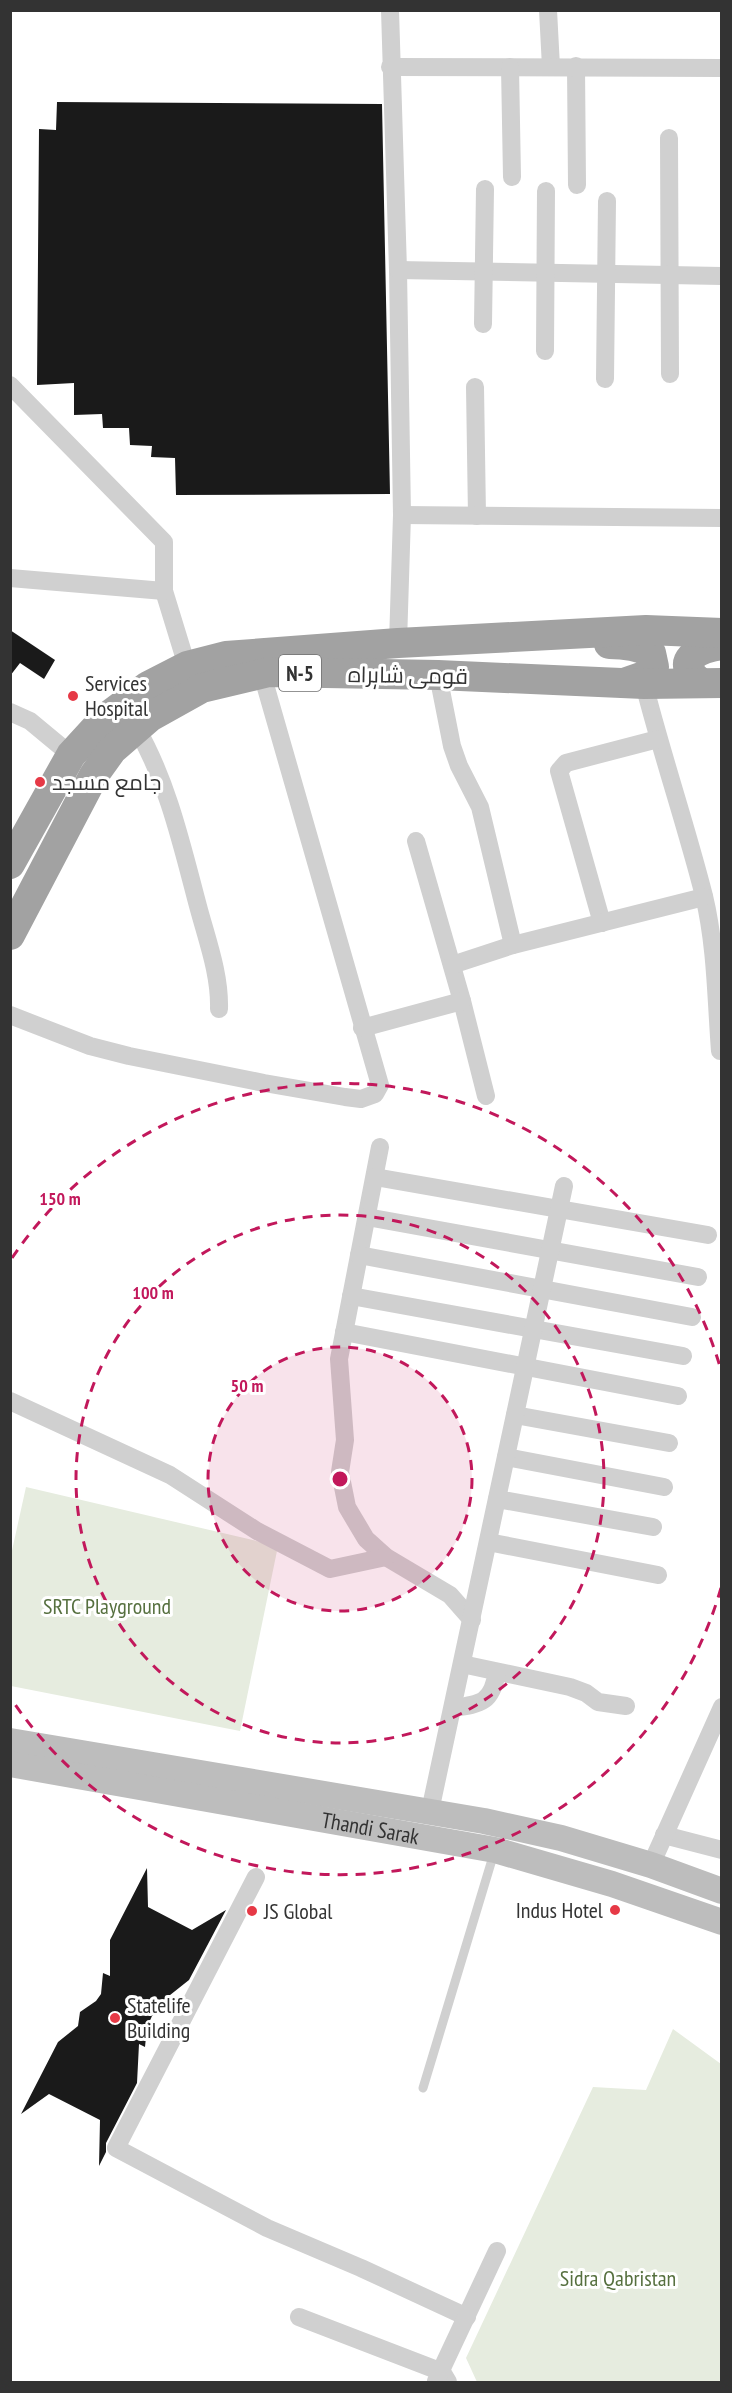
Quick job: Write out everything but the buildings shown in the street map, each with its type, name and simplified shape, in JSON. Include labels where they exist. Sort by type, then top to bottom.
[{"type":"highway","name":"قومی شاہراہ","points":[[10,935],[94,776],[112,750],[121,730],[148,686],[187,666],[226,656],[398,643],[646,630],[722,633]]},
{"type":"highway","points":[[519,636],[576,643],[625,644],[644,648],[651,653],[654,667],[647,675],[633,684]]},
{"type":"highway","points":[[711,683],[691,675],[688,661],[698,651],[722,645]]},
{"type":"highway","name":"قومی شاہراہ","points":[[10,864],[71,755],[150,717],[202,688],[269,672],[438,675],[633,684],[711,683]]},
{"type":"main road","name":"Thandi Sarak","points":[[10,1741],[430,1811],[561,1838],[651,1865],[722,1891]]},
{"type":"main road","name":"Thandi Sarak","points":[[10,1764],[495,1851],[612,1884],[722,1922]]},
{"type":"street","points":[[390,10],[398,270],[402,515],[398,643]]},
{"type":"street","points":[[548,10],[551,67]]},
{"type":"street","points":[[576,66],[577,185]]},
{"type":"street","points":[[390,67],[722,68]]},
{"type":"street","points":[[510,67],[512,177]]},
{"type":"street","points":[[669,138],[670,374]]},
{"type":"street","points":[[483,324],[484,189]]},
{"type":"street","points":[[545,351],[546,191]]},
{"type":"street","points":[[605,379],[608,201]]},
{"type":"street","points":[[398,270],[722,276]]},
{"type":"street","points":[[10,385],[164,542],[164,591],[187,666]]},
{"type":"street","points":[[475,387],[477,516]]},
{"type":"street","points":[[402,515],[722,518]]},
{"type":"street","points":[[10,578],[164,591]]},
{"type":"street","points":[[10,1014],[90,1046],[129,1056],[264,1083],[361,1099],[375,1094],[380,1085],[262,674]]},
{"type":"street","points":[[438,675],[452,747],[480,807],[513,945]]},
{"type":"street","points":[[633,684],[658,739],[704,897],[713,947],[720,1051]]},
{"type":"street","points":[[10,712],[30,721],[71,755]]},
{"type":"street","points":[[121,730],[152,755],[178,832],[217,975],[219,1009]]},
{"type":"street","points":[[602,922],[559,771],[566,763],[658,739]]},
{"type":"street","points":[[416,841],[462,1001],[486,1096]]},
{"type":"street","points":[[452,965],[513,945],[704,897]]},
{"type":"street","points":[[362,1028],[462,1001]]},
{"type":"street","points":[[380,1147],[339,1359],[345,1440],[340,1472],[347,1508],[366,1539],[386,1557],[450,1595],[472,1620]]},
{"type":"street","points":[[375,1177],[708,1235]]},
{"type":"street","points":[[430,1811],[564,1186]]},
{"type":"street","points":[[367,1217],[698,1277]]},
{"type":"street","points":[[359,1255],[692,1317]]},
{"type":"street","points":[[351,1296],[683,1356]]},
{"type":"street","points":[[344,1332],[526,1365],[678,1396]]},
{"type":"street","points":[[10,1401],[170,1475],[257,1531],[330,1569],[386,1557]]},
{"type":"street","points":[[515,1415],[669,1443]]},
{"type":"street","points":[[506,1457],[664,1487]]},
{"type":"street","points":[[497,1499],[653,1527]]},
{"type":"street","points":[[488,1542],[658,1575]]},
{"type":"street","points":[[462,1664],[570,1687],[586,1693],[598,1702],[626,1706]]},
{"type":"street","points":[[453,1708],[471,1705],[489,1697],[495,1689],[497,1672]]},
{"type":"street","points":[[651,1865],[722,1707]]},
{"type":"street","points":[[664,1835],[722,1850]]},
{"type":"street","points":[[256,1877],[116,2148],[267,2228],[467,2317]]},
{"type":"street","points":[[299,2317],[442,2379],[497,2251]]},
{"type":"lane","points":[[423,2088],[495,1851]]},
{"type":"green space","name":"SRTC Playground","points":[[26,1487],[278,1546],[240,1731],[11,1686],[11,1555]]},
{"type":"green space","name":"Sidra Qabristan","points":[[673,2029],[721,2064],[721,2382],[477,2382],[466,2358],[593,2087],[646,2090]]},
{"type":"place","name":"Services Hospital","points":[[73,696]]},
{"type":"place","name":"جامع مسجد","points":[[40,782]]},
{"type":"place","name":"Indus Hotel","points":[[615,1910]]},
{"type":"place","name":"JS Global","points":[[252,1911]]},
{"type":"place","name":"Statelife Building","points":[[115,2018]]}]
